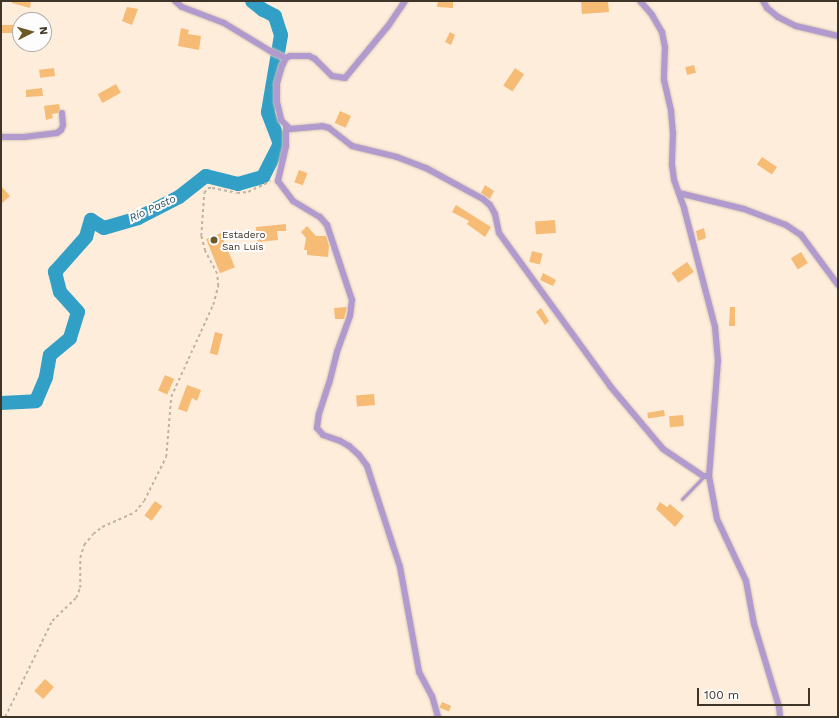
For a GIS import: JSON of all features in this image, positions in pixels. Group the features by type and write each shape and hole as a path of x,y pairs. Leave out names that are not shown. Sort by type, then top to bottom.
{"street":[{"path":"175,1 182,7 224,24 283,57 309,56 315,59 332,76 345,78 388,26 405,1"},
{"path":"640,1 652,15 662,32 665,47 664,80 671,111 673,133 672,165 674,180 679,193 715,326 718,360 706,476 717,519 746,581 761,651 779,706 780,717"},
{"path":"763,1 767,8 778,17 796,26 838,36"},
{"path":"283,57 277,84 277,102 281,120 286,127 286,146 278,176 281,187 293,201 320,217 327,225 350,289 352,300 350,316 337,352 319,413 317,428 323,436 349,446 360,455 367,466 400,567 419,672 432,696 438,717"},
{"path":"1,137 24,137 57,132 61,130 63,125 62,114"},
{"path":"286,127 290,129 322,126 329,128 352,146 397,157 426,168 483,199 490,205 495,214 499,233 610,386 663,449 706,476"},
{"path":"679,193 744,209 786,225 802,236 838,285"}],"lane":[{"path":"682,499 706,476"}],"path":[{"path":"5,717 52,621 76,598 80,588 80,558 84,545 93,534 102,527 135,512 144,501 166,457 171,397 194,351 213,305 218,286 217,274 205,251 201,236 204,193 208,188 237,193 248,192 257,189 278,176"}],"building":[{"path":"12,1 31,1 30,8 12,3"},
{"path":"438,1 453,1 453,8 437,7"},
{"path":"581,1 608,1 609,12 582,14"},
{"path":"127,7 138,9 132,25 122,21"},
{"path":"1,25 12,25 12,33 1,33"},
{"path":"181,28 189,30 188,34 201,36 199,50 178,46"},
{"path":"450,32 455,35 451,45 445,42"},
{"path":"694,65 696,73 687,75 685,67"},
{"path":"54,68 55,76 40,78 39,70"},
{"path":"515,68 524,74 512,92 503,85"},
{"path":"116,84 121,93 102,103 98,94"},
{"path":"42,88 43,96 26,97 26,90"},
{"path":"59,104 60,109 58,113 52,114 53,118 46,120 44,106"},
{"path":"340,111 351,116 346,128 335,123"},
{"path":"762,157 777,167 772,175 757,164"},
{"path":"299,170 307,173 303,185 294,182"},
{"path":"485,185 494,191 490,199 481,193"},
{"path":"1,186 10,196 1,204"},
{"path":"456,205 491,227 485,237 467,224 469,221 452,212"},
{"path":"555,220 556,233 536,234 535,221"},
{"path":"286,224 286,231 277,231 278,240 257,242 256,227"},
{"path":"307,226 316,236 326,236 329,246 328,257 307,255 307,250 304,250 306,238 301,232"},
{"path":"704,228 706,238 698,241 696,231"},
{"path":"221,233 235,267 220,273 206,239"},
{"path":"532,251 543,254 540,264 529,262"},
{"path":"801,252 808,263 798,269 791,258"},
{"path":"687,262 694,272 678,283 671,273"},
{"path":"543,273 556,280 553,286 540,280"},
{"path":"347,307 344,319 335,319 334,308"},
{"path":"730,307 735,307 735,326 729,326"},
{"path":"541,308 549,321 545,325 536,312"},
{"path":"215,332 223,334 217,355 210,353"},
{"path":"165,375 174,379 167,395 158,391"},
{"path":"187,385 201,390 197,401 192,398 187,412 178,409"},
{"path":"374,394 375,405 357,407 356,396"},
{"path":"664,410 665,416 648,419 647,413"},
{"path":"683,415 684,426 670,427 669,416"},
{"path":"155,501 162,506 152,521 144,516"},
{"path":"660,502 667,507 670,504 684,516 675,527 656,509"},
{"path":"45,679 54,687 43,699 34,691"},
{"path":"442,702 451,706 449,712 440,707"}],"waterway":[{"name":"Río Pasto","path":"1,403 36,401 46,377 50,355 70,338 78,312 60,292 55,272 86,237 91,220 104,228 138,218 179,197 206,176 238,184 263,177 280,144 268,112 281,35 275,16 263,10 252,1"}],"place":[{"name":"Estadero San Luis","path":"214,240"}]}
